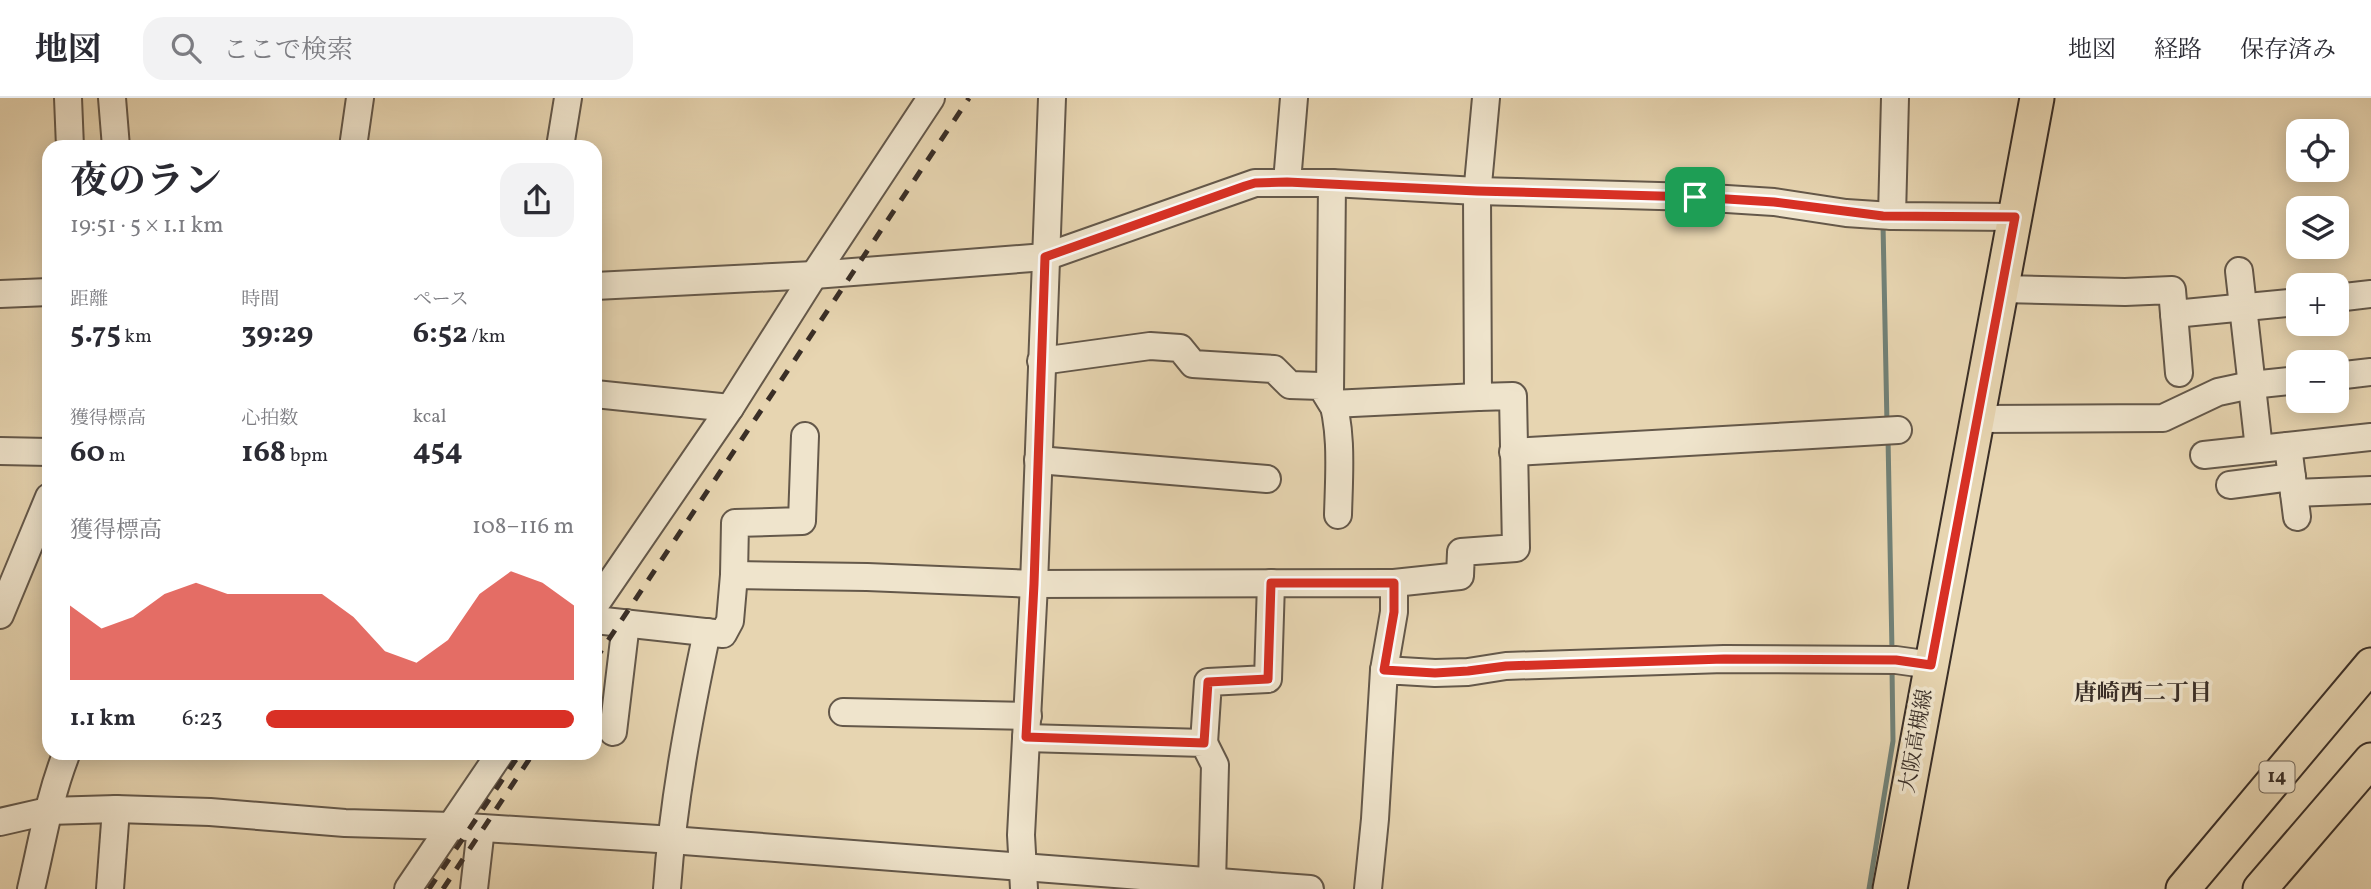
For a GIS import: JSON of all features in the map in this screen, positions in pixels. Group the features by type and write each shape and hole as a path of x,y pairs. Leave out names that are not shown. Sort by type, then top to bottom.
{"main road":[{"name":"大阪高槻線","path":"1890,889 2037,98"},
{"name":"14","path":"2183,889 2371,665"},
{"path":"2260,889 2371,760"}],"street":[{"path":"68,98 70,140"},
{"path":"112,98 115,140"},
{"path":"354,140 360,98"},
{"path":"561,140 568,98"},
{"path":"602,595 730,408 931,98"},
{"path":"1024,878 1021,835 1034,584 1052,98"},
{"path":"1287,182 1294,98"},
{"path":"1478,397 1477,191 1486,98"},
{"path":"1892,216 1895,98"},
{"path":"602,286 814,275 1045,257 1255,183 1332,183 1477,191 1695,197 1774,202 1846,213 1892,216 2015,217"},
{"path":"1332,183 1330,392 1334,404 1340,463 1338,514"},
{"path":"2239,271 2259,449"},
{"path":"2001,289 2125,292 2172,290 2179,373"},
{"path":"0,294 42,292"},
{"path":"2349,297 2371,294"},
{"path":"2174,314 2286,303"},
{"path":"1041,361 1150,346 1180,348 1193,364 1274,369 1290,385 1321,386 1334,404"},
{"path":"2349,375 2371,372"},
{"path":"1977,419 2163,418 2218,392 2286,381"},
{"path":"602,395 730,408"},
{"path":"734,575 1034,584 1394,583 1460,576 1461,552 1516,548 1513,396 1334,404"},
{"path":"1513,452 1898,430"},
{"path":"602,621 723,634 730,621 735,523 802,521 805,436"},
{"path":"2204,455 2371,437"},
{"path":"2288,446 2295,496"},
{"path":"0,451 42,452"},
{"path":"1038,460 1267,479"},
{"path":"2230,485 2295,496 2371,490"},
{"path":"0,615 42,514"},
{"path":"1200,884 1215,765 1204,743 1208,682 1268,679 1271,583"},
{"path":"1368,889 1384,670 1394,612 1394,583"},
{"path":"613,732 626,623"},
{"path":"667,889 670,840 690,712 707,632"},
{"path":"1384,670 1435,673 1519,665 1724,659 1896,660 1931,665"},
{"path":"843,712 1204,743"},
{"path":"31,889 56,779 64,760"},
{"path":"408,889 495,760"},
{"path":"0,822 48,811 116,809 209,812 345,823 452,826 670,840 1024,878 1310,889"},
{"path":"110,889 116,809"},
{"path":"474,889 481,828"}],"waterway":[{"path":"1883,224 1887,424"},
{"path":"1888,437 1892,651"},
{"path":"1869,889 1893,741 1892,668"}],"railway":[{"path":"602,649 969,98"},
{"path":"429,889 516,760"},
{"path":"443,889 529,760"}],"district":[{"name":"唐崎西二丁目","path":"2143,694"}],"route":[{"path":"1255,183 1332,183 1477,191 1695,197 1774,202 1883,216 2015,217 1931,665 1896,660 1724,659 1557,663 1435,673 1384,670 1394,612 1394,583 1271,583 1268,679 1208,682 1204,743 1026,737 1045,257 1255,183"}]}
